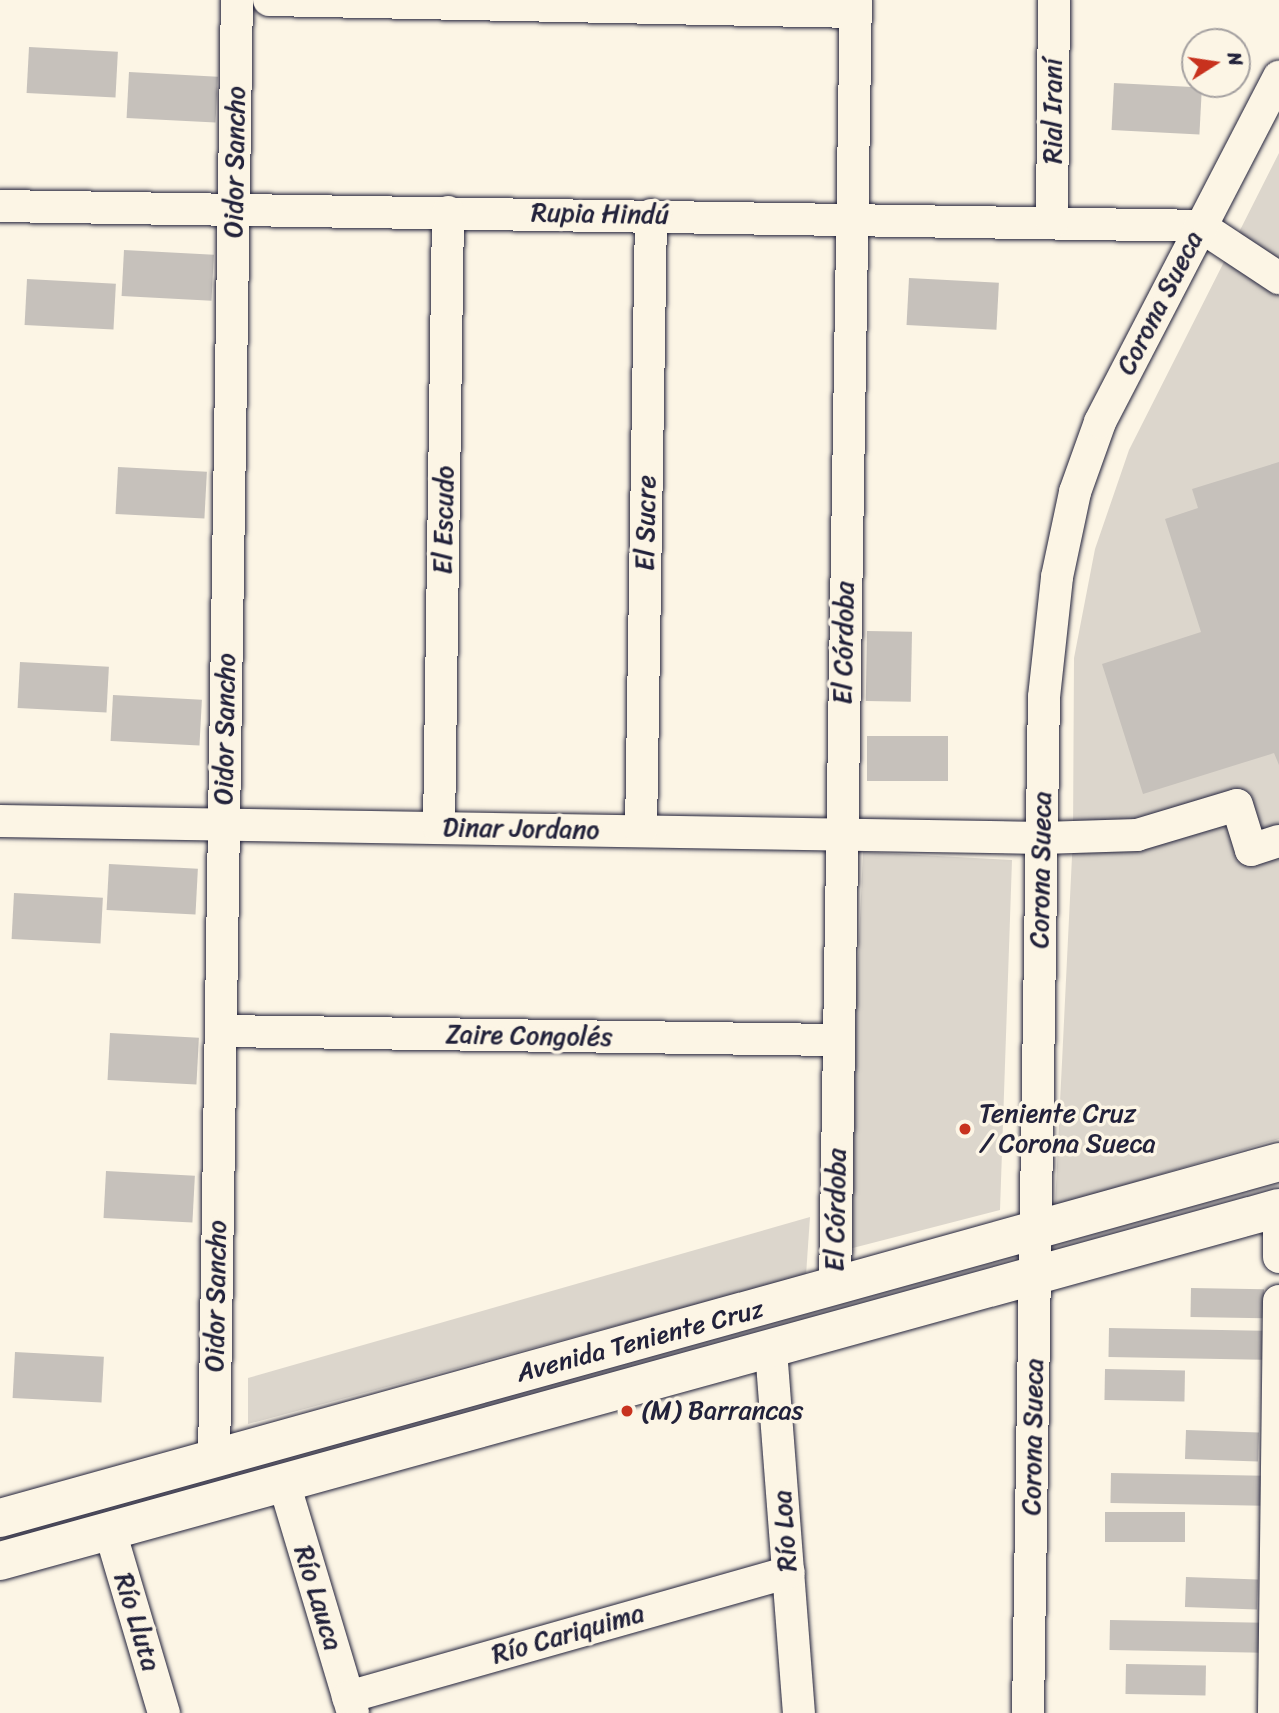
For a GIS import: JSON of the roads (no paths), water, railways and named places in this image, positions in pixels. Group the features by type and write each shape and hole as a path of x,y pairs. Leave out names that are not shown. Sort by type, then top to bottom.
{"main road":[{"name":"Avenida Teniente Cruz","path":"0,1518 1279,1162"},
{"name":"Avenida Teniente Cruz","path":"0,1561 1035,1278 1279,1208"}],"street":[{"name":"Oidor Sancho","path":"214,1459 237,0"},
{"path":"269,0 855,6"},
{"name":"Rial Iraní","path":"1052,223 1054,0"},
{"name":"El Córdoba","path":"835,1287 855,6"},
{"name":"Corona Sueca","path":"1028,1713 1044,696 1057,577 1076,492 1100,422 1279,77"},
{"name":"Rupia Hindú","path":"0,206 1200,226"},
{"name":"El Escudo","path":"439,828 448,212"},
{"name":"El Sucre","path":"641,831 651,215"},
{"path":"1200,226 1279,278"},
{"name":"Dinar Jordano","path":"0,821 1042,838 1137,835 1237,805 1251,850 1279,841"},
{"name":"Zaire Congolés","path":"220,1031 838,1040"},
{"path":"1279,1208 1279,1257"},
{"path":"1274,1713 1279,1301"},
{"name":"Río Loa","path":"771,1350 799,1713"},
{"name":"Río Lauca","path":"284,1483 350,1705"},
{"name":"Río Lluta","path":"110,1531 164,1713"},
{"name":"Río Cariquima","path":"350,1705 789,1572"}],"place":[{"name":"Teniente Cruz / Corona Sueca","path":"965,1129"},
{"name":"(M) Barrancas","path":"627,1411"}]}
